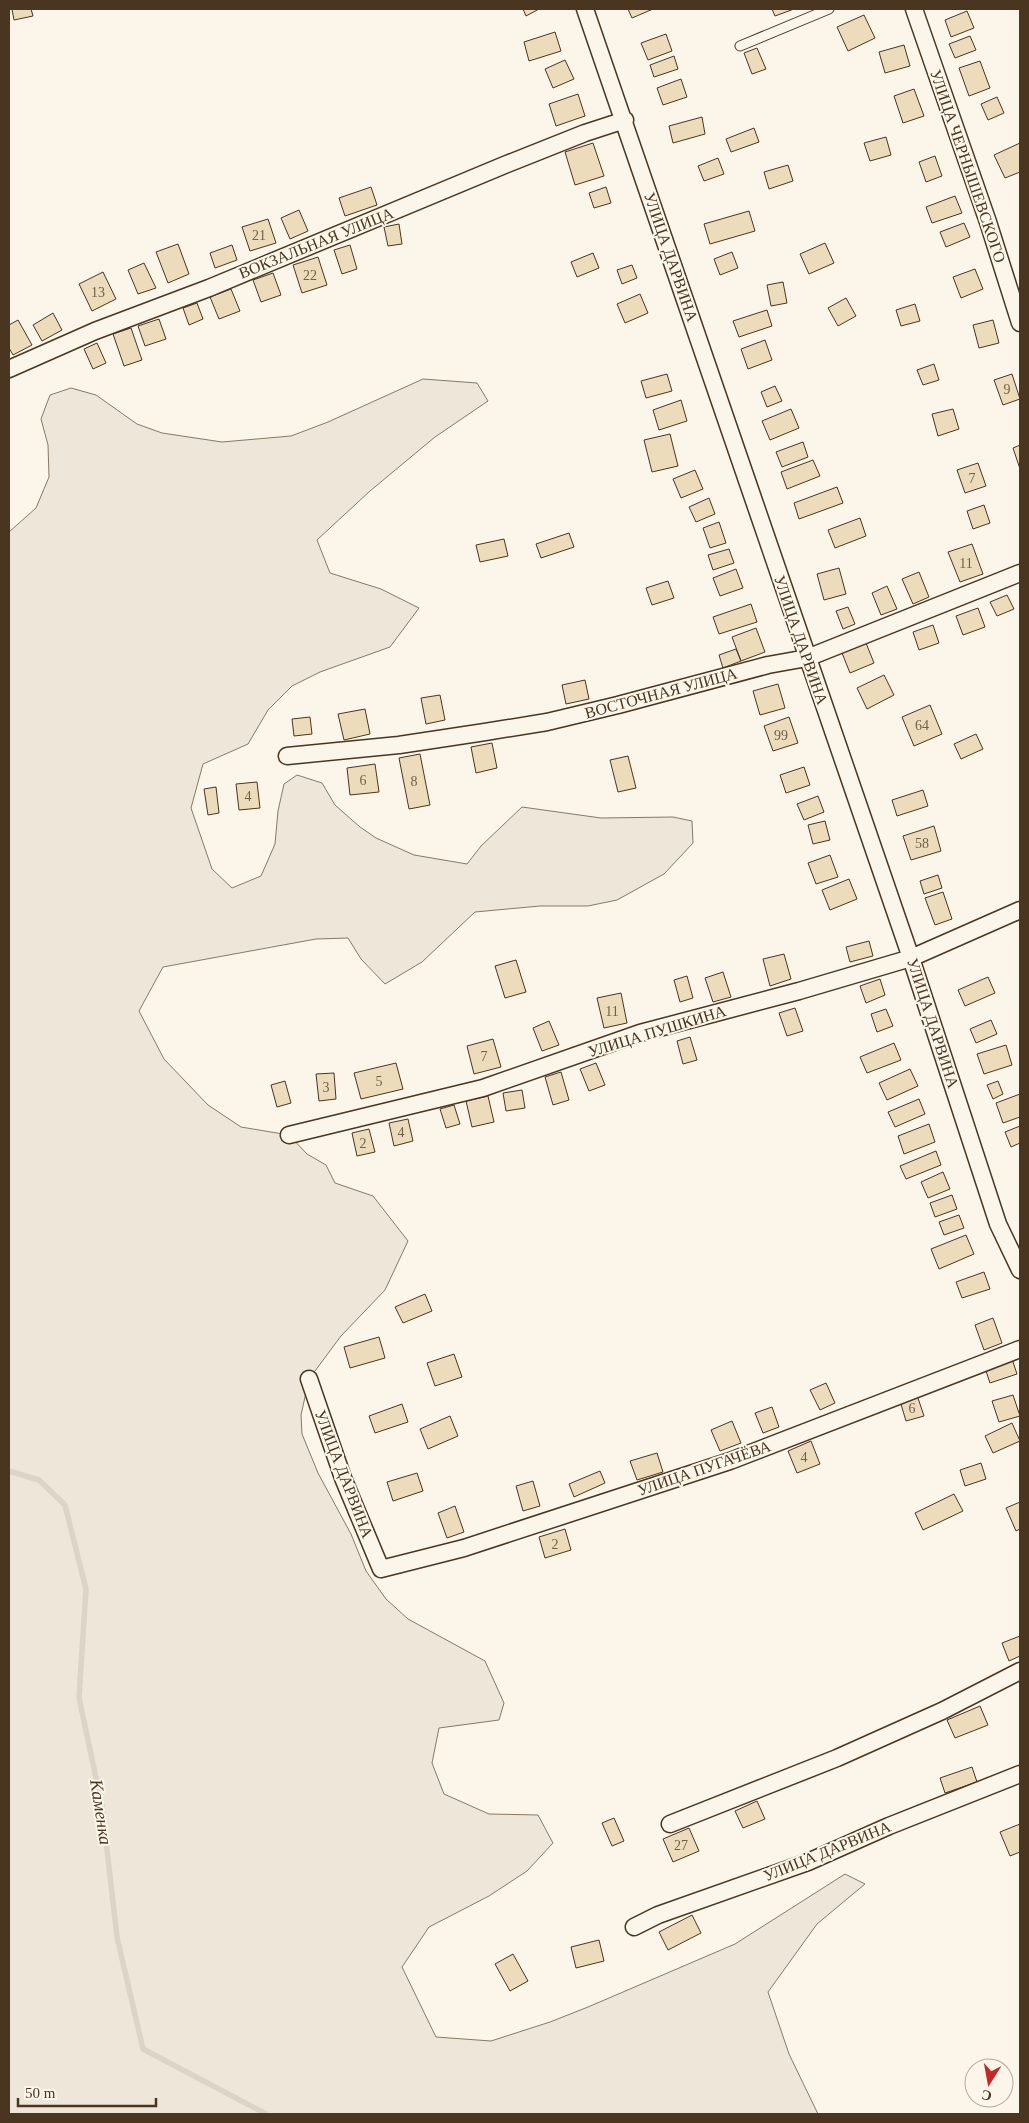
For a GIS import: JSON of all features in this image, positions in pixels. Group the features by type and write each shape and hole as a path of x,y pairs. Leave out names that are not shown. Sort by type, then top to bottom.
{"street":[{"name":"УЛИЦА ДАРВИНА","path":"585,9 625,120 807,658 911,958 998,1224 1020,1270"},
{"name":"УЛИЦА ЧЕРНЫШЕВСКОГО","path":"914,9 988,222 1020,323"},
{"name":"ВОКЗАЛЬНАЯ УЛИЦА","path":"9,369 95,331 209,288 585,133 625,120"},
{"name":"ВОСТОЧНАЯ УЛИЦА","path":"287,756 399,745 547,722 706,683 768,665 807,658 1020,573"},
{"name":"УЛИЦА ПУШКИНА","path":"289,1135 483,1088 640,1033 799,991 911,958 1020,910"},
{"name":"УЛИЦА ПУГАЧЁВА","path":"381,1569 464,1548 730,1460 1020,1349"},
{"name":"УЛИЦА ДАРВИНА","path":"309,1379 343,1478 381,1569"},
{"path":"670,1824 837,1758 942,1711 1020,1671"},
{"name":"УЛИЦА ДАРВИНА","path":"634,1927 658,1916 808,1862 889,1826 1020,1774"}],"lane":[{"path":"740,46 829,9"}],"shaded area":[{"path":"423,379 477,383 488,401 435,437 370,491 317,540 330,573 381,589 419,608 390,647 320,672 292,686 268,710 248,744 203,764 191,808 212,869 232,888 261,876 275,844 278,811 284,784 297,775 322,783 335,805 360,827 376,838 414,855 467,864 481,846 522,807 601,818 673,817 692,821 693,843 664,874 617,900 588,906 540,906 475,912 422,962 385,984 361,959 348,938 316,939 163,967 139,1011 164,1059 208,1105 241,1127 289,1135 307,1154 326,1165 335,1183 373,1196 408,1241 385,1290 341,1336 309,1379 301,1415 302,1434 318,1473 351,1534 366,1571 386,1599 408,1619 485,1661 504,1703 499,1720 439,1728 432,1763 444,1794 489,1814 538,1815 553,1843 527,1871 489,1896 429,1927 402,1967 436,2037 491,2041 550,2022 588,2007 735,1944 845,1874 865,1884 817,1924 768,1992 789,2054 818,2114 9,2114 9,532 36,508 49,477 48,445 41,419 50,395 71,388 96,395 137,424 162,433 222,442 291,436 328,422"}],"building":[{"path":"12,9 31,9 33,16 14,20"},
{"path":"523,9 539,9 526,16"},
{"path":"628,9 653,9 632,18"},
{"path":"772,9 794,9 775,16"},
{"path":"967,11 974,28 951,37 945,20"},
{"path":"864,15 875,38 848,51 837,27"},
{"path":"555,32 561,51 529,61 524,42"},
{"path":"666,34 672,51 648,60 641,43"},
{"path":"970,36 976,50 955,58 949,44"},
{"path":"904,45 910,66 885,73 879,52"},
{"path":"757,48 766,69 752,74 744,53"},
{"path":"674,56 678,69 654,77 650,65"},
{"path":"565,60 574,79 553,88 545,69"},
{"path":"980,61 990,88 969,96 959,68"},
{"path":"681,79 687,97 663,105 657,88"},
{"path":"914,89 924,116 903,123 894,96"},
{"path":"578,94 585,116 556,126 549,104"},
{"path":"997,97 1004,113 988,120 981,104"},
{"path":"702,117 705,134 673,143 669,126"},
{"path":"754,128 759,142 731,152 726,139"},
{"path":"886,137 891,155 870,161 864,143"},
{"path":"593,143 604,176 575,185 565,152"},
{"path":"1020,143 1020,172 1005,178 994,155"},
{"path":"935,156 942,176 926,182 919,162"},
{"path":"718,158 724,174 704,181 698,166"},
{"path":"788,165 793,181 769,189 764,172"},
{"path":"371,187 377,205 345,216 339,198"},
{"path":"606,187 611,203 594,208 589,193"},
{"path":"955,196 962,213 932,223 926,207"},
{"path":"299,210 308,231 290,239 281,218"},
{"path":"749,211 755,231 710,244 704,224"},
{"path":"268,219 276,243 250,251 242,227"},
{"path":"964,223 970,237 946,247 940,232"},
{"path":"399,224 402,244 388,246 384,227"},
{"path":"825,243 834,263 809,274 800,254"},
{"path":"178,244 189,274 168,283 156,252"},
{"path":"232,245 237,260 215,268 210,253"},
{"path":"350,245 357,269 342,274 334,250"},
{"path":"732,252 738,268 720,275 714,259"},
{"path":"593,253 599,268 577,277 571,262"},
{"path":"318,257 327,285 302,293 293,265"},
{"path":"144,263 156,288 138,294 128,270"},
{"path":"632,265 637,278 622,284 617,270"},
{"path":"975,269 983,289 961,298 953,277"},
{"path":"103,272 116,299 92,311 79,284"},
{"path":"273,273 281,295 261,302 253,280"},
{"path":"783,282 787,303 771,306 767,285"},
{"path":"231,289 240,311 219,319 210,297"},
{"path":"640,294 648,313 625,323 617,304"},
{"path":"846,298 856,316 838,326 828,308"},
{"path":"197,303 203,319 189,325 183,308"},
{"path":"915,304 920,321 901,326 896,310"},
{"path":"767,310 772,326 739,337 733,321"},
{"path":"53,313 62,330 42,341 33,325"},
{"path":"159,319 166,339 145,346 138,326"},
{"path":"18,320 32,345 13,355 9,348 9,325"},
{"path":"993,320 999,343 979,348 973,325"},
{"path":"131,328 142,360 124,366 113,334"},
{"path":"765,340 772,360 748,369 741,349"},
{"path":"97,343 106,363 93,369 84,349"},
{"path":"934,364 939,380 923,385 917,370"},
{"path":"667,374 672,391 646,398 641,381"},
{"path":"1012,374 1020,399 1003,405 994,380"},
{"path":"775,386 782,401 767,407 761,392"},
{"path":"681,400 687,421 659,430 653,410"},
{"path":"791,409 799,428 770,440 762,421"},
{"path":"953,409 959,429 938,436 932,414"},
{"path":"670,434 678,466 652,472 644,440"},
{"path":"803,442 808,457 782,467 776,452"},
{"path":"1020,445 1020,469 1013,448"},
{"path":"813,460 820,476 787,489 781,472"},
{"path":"978,463 986,486 965,493 957,470"},
{"path":"695,470 703,489 681,498 673,479"},
{"path":"837,487 843,503 799,519 794,503"},
{"path":"709,498 715,514 696,522 689,507"},
{"path":"984,505 990,523 973,529 967,511"},
{"path":"860,518 866,536 835,548 828,530"},
{"path":"719,522 726,543 710,548 703,528"},
{"path":"569,533 574,547 541,558 536,544"},
{"path":"504,539 508,556 480,562 476,545"},
{"path":"972,544 983,574 960,582 948,552"},
{"path":"729,549 734,563 713,570 708,555"},
{"path":"839,568 846,594 824,600 817,574"},
{"path":"736,569 743,588 720,596 713,578"},
{"path":"919,572 929,597 913,604 902,579"},
{"path":"668,581 674,598 652,605 646,588"},
{"path":"887,586 897,609 881,615 872,593"},
{"path":"1007,595 1014,609 997,616 990,602"},
{"path":"751,604 757,622 719,634 713,617"},
{"path":"848,607 855,624 843,629 836,611"},
{"path":"978,608 985,627 963,635 956,616"},
{"path":"933,625 939,643 919,650 913,632"},
{"path":"756,628 765,652 741,661 732,637"},
{"path":"866,643 874,663 850,673 842,653"},
{"path":"736,649 741,661 723,668 719,655"},
{"path":"884,675 894,695 867,709 857,688"},
{"path":"585,680 589,699 566,704 562,685"},
{"path":"778,684 785,708 760,715 753,691"},
{"path":"440,695 445,720 426,724 421,698"},
{"path":"930,705 942,734 914,746 902,717"},
{"path":"365,709 370,734 344,740 338,714"},
{"path":"310,717 312,734 294,736 292,719"},
{"path":"789,717 798,743 773,751 764,726"},
{"path":"976,734 983,749 961,759 954,744"},
{"path":"492,743 497,768 476,773 471,747"},
{"path":"420,754 430,805 409,809 399,758"},
{"path":"628,756 636,788 618,792 610,760"},
{"path":"375,764 379,792 350,795 347,768"},
{"path":"804,767 810,785 786,793 780,775"},
{"path":"257,782 260,808 239,810 236,784"},
{"path":"216,787 219,813 208,815 204,789"},
{"path":"923,790 928,806 897,816 892,800"},
{"path":"818,796 824,812 804,820 797,804"},
{"path":"825,821 830,840 813,844 808,825"},
{"path":"934,826 941,851 911,860 903,836"},
{"path":"830,855 838,877 816,884 808,863"},
{"path":"938,875 942,888 924,894 920,881"},
{"path":"849,879 857,899 830,910 822,890"},
{"path":"943,892 952,919 935,925 925,898"},
{"path":"869,941 873,956 850,962 846,947"},
{"path":"784,954 791,979 770,986 763,959"},
{"path":"516,960 526,992 505,998 495,966"},
{"path":"723,972 731,997 713,1002 705,978"},
{"path":"687,976 693,998 680,1002 674,980"},
{"path":"988,977 995,993 965,1006 958,990"},
{"path":"880,979 885,995 866,1003 860,986"},
{"path":"621,993 627,1023 604,1028 597,998"},
{"path":"795,1008 803,1031 787,1036 779,1013"},
{"path":"886,1009 893,1026 877,1032 871,1014"},
{"path":"991,1020 997,1034 976,1043 970,1029"},
{"path":"549,1021 559,1045 542,1051 533,1028"},
{"path":"690,1037 697,1060 683,1064 677,1041"},
{"path":"493,1039 501,1067 474,1074 467,1046"},
{"path":"894,1043 901,1060 867,1073 860,1057"},
{"path":"1006,1045 1012,1065 984,1074 977,1054"},
{"path":"396,1063 403,1089 361,1099 354,1073"},
{"path":"596,1063 605,1085 589,1091 580,1069"},
{"path":"910,1069 918,1086 887,1100 879,1083"},
{"path":"561,1072 569,1100 553,1105 545,1077"},
{"path":"334,1073 336,1099 319,1101 316,1074"},
{"path":"285,1081 291,1103 277,1107 271,1085"},
{"path":"998,1081 1003,1094 993,1099 987,1085"},
{"path":"522,1090 525,1108 506,1111 503,1093"},
{"path":"1020,1094 1020,1117 1003,1123 996,1103"},
{"path":"488,1096 494,1122 472,1127 466,1101"},
{"path":"919,1099 925,1114 895,1127 888,1112"},
{"path":"454,1105 460,1124 446,1128 440,1109"},
{"path":"408,1119 413,1141 394,1146 389,1123"},
{"path":"929,1124 935,1142 904,1154 898,1136"},
{"path":"1020,1126 1020,1143 1011,1147 1005,1132"},
{"path":"369,1129 375,1152 357,1156 352,1133"},
{"path":"936,1151 941,1165 906,1179 900,1166"},
{"path":"943,1172 950,1189 928,1198 921,1182"},
{"path":"952,1195 957,1209 935,1217 930,1203"},
{"path":"959,1215 964,1228 944,1235 939,1222"},
{"path":"966,1235 974,1254 939,1269 931,1249"},
{"path":"984,1272 990,1289 962,1298 956,1282"},
{"path":"425,1294 432,1311 403,1323 395,1307"},
{"path":"993,1318 1002,1343 984,1350 975,1325"},
{"path":"379,1337 385,1358 350,1368 344,1347"},
{"path":"454,1354 462,1377 435,1386 427,1363"},
{"path":"1012,1359 1017,1374 990,1383 985,1368"},
{"path":"826,1383 835,1403 820,1410 810,1390"},
{"path":"917,1395 924,1416 906,1421 900,1401"},
{"path":"1013,1395 1020,1416 999,1422 992,1401"},
{"path":"402,1404 408,1422 375,1433 369,1416"},
{"path":"772,1407 779,1427 763,1433 755,1413"},
{"path":"450,1416 458,1436 428,1449 420,1429"},
{"path":"732,1421 741,1443 720,1451 711,1430"},
{"path":"1012,1423 1020,1441 993,1453 985,1436"},
{"path":"811,1441 820,1464 797,1473 788,1451"},
{"path":"657,1453 663,1472 637,1480 630,1461"},
{"path":"981,1463 986,1479 965,1486 960,1470"},
{"path":"600,1471 605,1483 574,1497 569,1484"},
{"path":"417,1473 423,1491 393,1501 387,1482"},
{"path":"533,1481 540,1506 523,1511 516,1486"},
{"path":"954,1494 963,1511 923,1530 915,1513"},
{"path":"1020,1502 1020,1529 1016,1531 1006,1508"},
{"path":"455,1506 464,1532 447,1538 438,1513"},
{"path":"565,1529 571,1550 545,1558 539,1537"},
{"path":"1020,1636 1020,1656 1009,1661 1002,1643"},
{"path":"980,1706 988,1725 955,1738 947,1720"},
{"path":"972,1767 977,1782 945,1793 940,1778"},
{"path":"757,1801 765,1819 743,1828 735,1811"},
{"path":"614,1818 624,1841 612,1846 602,1823"},
{"path":"1020,1824 1020,1852 1010,1856 1000,1832"},
{"path":"689,1828 699,1851 673,1862 663,1839"},
{"path":"692,1915 701,1933 668,1950 659,1932"},
{"path":"599,1940 604,1961 576,1968 571,1947"},
{"path":"513,1954 528,1981 510,1991 495,1964"}],"waterway":[{"name":"Каменка","path":"9,1471 39,1480 65,1505 86,1589 79,1698 102,1806 117,1937 143,2049 266,2114"}]}
